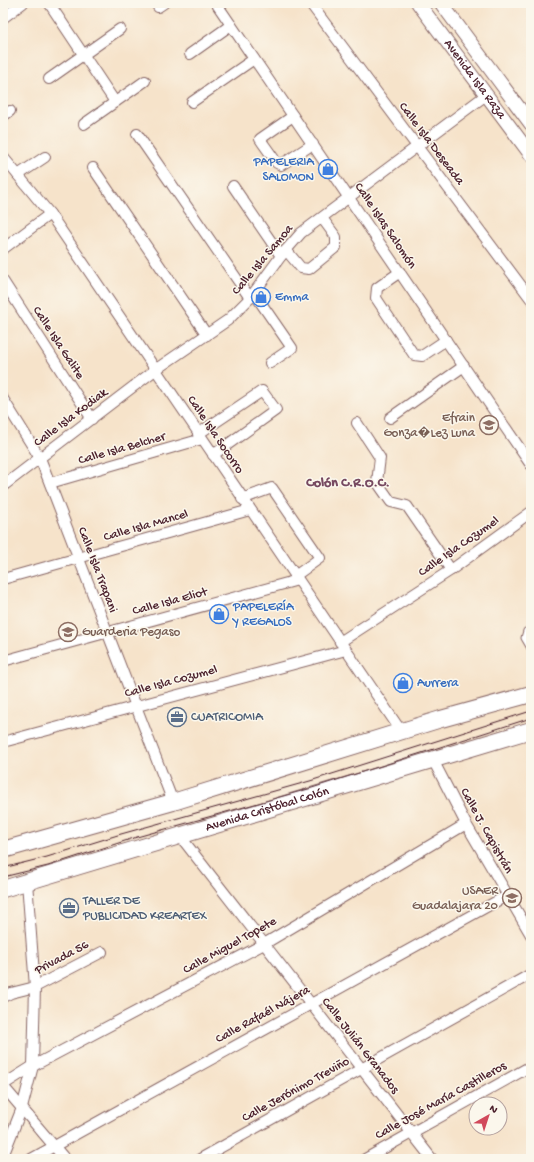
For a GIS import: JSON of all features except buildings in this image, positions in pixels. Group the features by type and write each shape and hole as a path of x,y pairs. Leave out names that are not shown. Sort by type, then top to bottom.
{"main road":[{"path":"3,850 173,802 402,731 531,694"},
{"name":"Avenida Cristóbal Colón","path":"3,889 531,730"}],"street":[{"path":"3,18 23,3"},
{"path":"49,3 116,102"},
{"name":"Calle Islas Salomón","path":"216,3 531,465"},
{"name":"Calle Isla Deseada","path":"310,3 531,299"},
{"name":"Avenida Isla Raza","path":"418,3 531,155"},
{"name":"Avenida Isla Raza","path":"440,3 531,124"},
{"path":"190,54 231,25"},
{"path":"49,79 120,29"},
{"path":"192,102 254,59"},
{"path":"84,124 145,81"},
{"name":"Calle Isla Samoa","path":"155,370 228,320 252,295 283,253 301,233 350,198 486,95"},
{"path":"293,116 260,139 262,142 277,163 281,165 313,144"},
{"path":"138,134 252,295 292,348 270,363"},
{"name":"Calle Isla Socorro","path":"3,157 50,214 242,499 402,731"},
{"path":"18,175 45,157"},
{"path":"93,168 207,335"},
{"path":"233,186 283,253 301,268 309,270 336,247 336,236 322,218"},
{"path":"3,249 50,214"},
{"path":"400,272 377,288 376,298 414,355 422,356 446,340"},
{"name":"Calle Isla Galite","path":"3,281 92,419"},
{"path":"390,418 464,366"},
{"name":"Calle Isla Kodiak","path":"3,486 155,370"},
{"name":"Calle Isla Belcher","path":"50,483 200,437 262,391 276,410 213,455"},
{"name":"Calle Isla Trapani","path":"3,399 40,458 173,802"},
{"path":"357,423 380,458 377,482 391,502 407,506 451,570"},
{"path":"242,499 272,488 320,558 296,578"},
{"name":"Calle Isla Mancel","path":"3,579 250,510"},
{"name":"Calle Isla Cozumel","path":"3,742 343,646 531,512"},
{"name":"Calle Isla Eliot","path":"3,661 296,578"},
{"name":"Calle J. Capistrán","path":"433,760 466,824 531,934"},
{"name":"Calle Miguel Topete","path":"3,1085 33,1066 264,944 466,824"},
{"name":"Calle Julián Granados","path":"180,836 432,1159"},
{"path":"3,1156 22,1108 33,1066 34,988 28,882"},
{"name":"Calle Rafaél Nájera","path":"31,1159 508,895"},
{"name":"Privada 56","path":"3,997 11,993 34,988 102,952"},
{"name":"Calle Jerónimo Treviño","path":"200,1159 531,974"},
{"name":"Calle José María Castilleros","path":"365,1159 531,1066"},
{"path":"3,1085 64,1159"}],"lane":[{"path":"531,628 526,631 524,638 531,650"}],"tram line":[{"path":"3,868 47,857 121,834 310,781 531,711"},
{"path":"3,877 48,866 137,837 312,788 531,718"}],"place":[{"name":"PAPELERIA SALOMON","path":"328,169"},
{"name":"Emma","path":"261,297"},
{"name":"Efrain Gonza�Lez Luna","path":"489,425"},
{"name":"PAPELERÍA Y REGALOS","path":"219,614"},
{"name":"Guarderia Pegaso","path":"68,632"},
{"name":"Aurrera","path":"403,683"},
{"name":"CUATRICOMIA","path":"177,717"},
{"name":"USAER Guadalajara 20","path":"512,898"},
{"name":"TALLER DE PUBLICIDAD KREARTEX","path":"69,908"}],"district":[{"name":"Colón C.R.O.C.","path":"348,483"}]}
